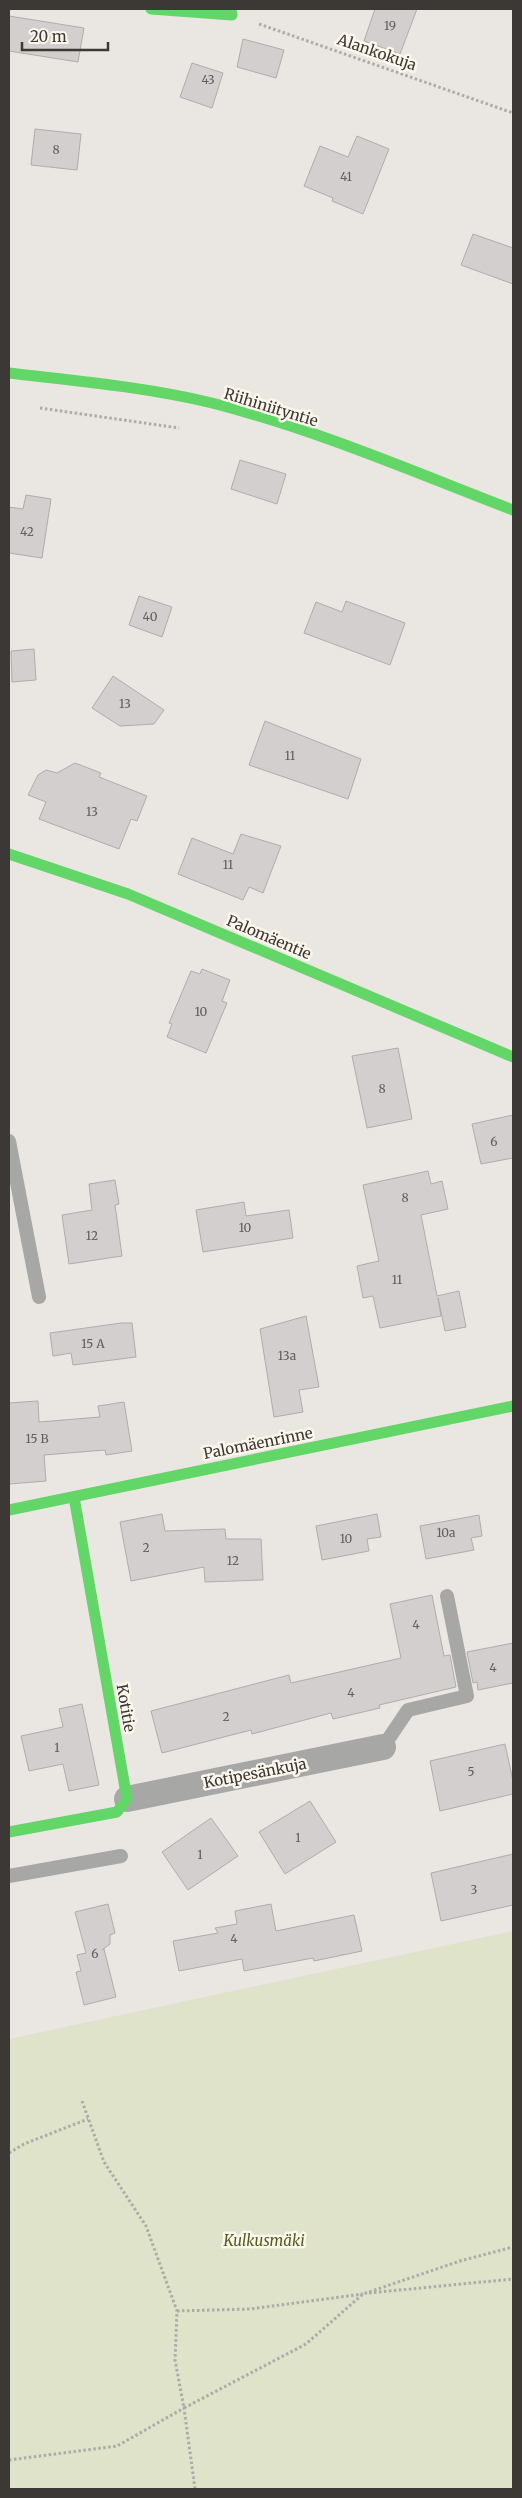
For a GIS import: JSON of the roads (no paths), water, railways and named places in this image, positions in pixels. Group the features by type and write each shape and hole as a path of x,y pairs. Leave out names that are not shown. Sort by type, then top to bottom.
{"street":[{"path":"151,9 231,12"},
{"name":"Riihiniityntie","path":"9,373 151,392 239,410 343,446 513,510"},
{"name":"Palomäentie","path":"9,854 128,894 513,1057"},
{"name":"Palomäenrinne","path":"9,1510 513,1406"},
{"name":"Kotitie","path":"74,1497 127,1799"},
{"name":"Kotipesänkuja","path":"127,1799 383,1747"},
{"path":"9,1832 117,1812 127,1799"}],"lane":[{"path":"9,1141 39,1297"},
{"path":"383,1747 408,1710 467,1696 447,1596"},
{"path":"9,1876 122,1856"}],"park label":[{"name":"Kulkusmäki","path":"264,2240"}]}
